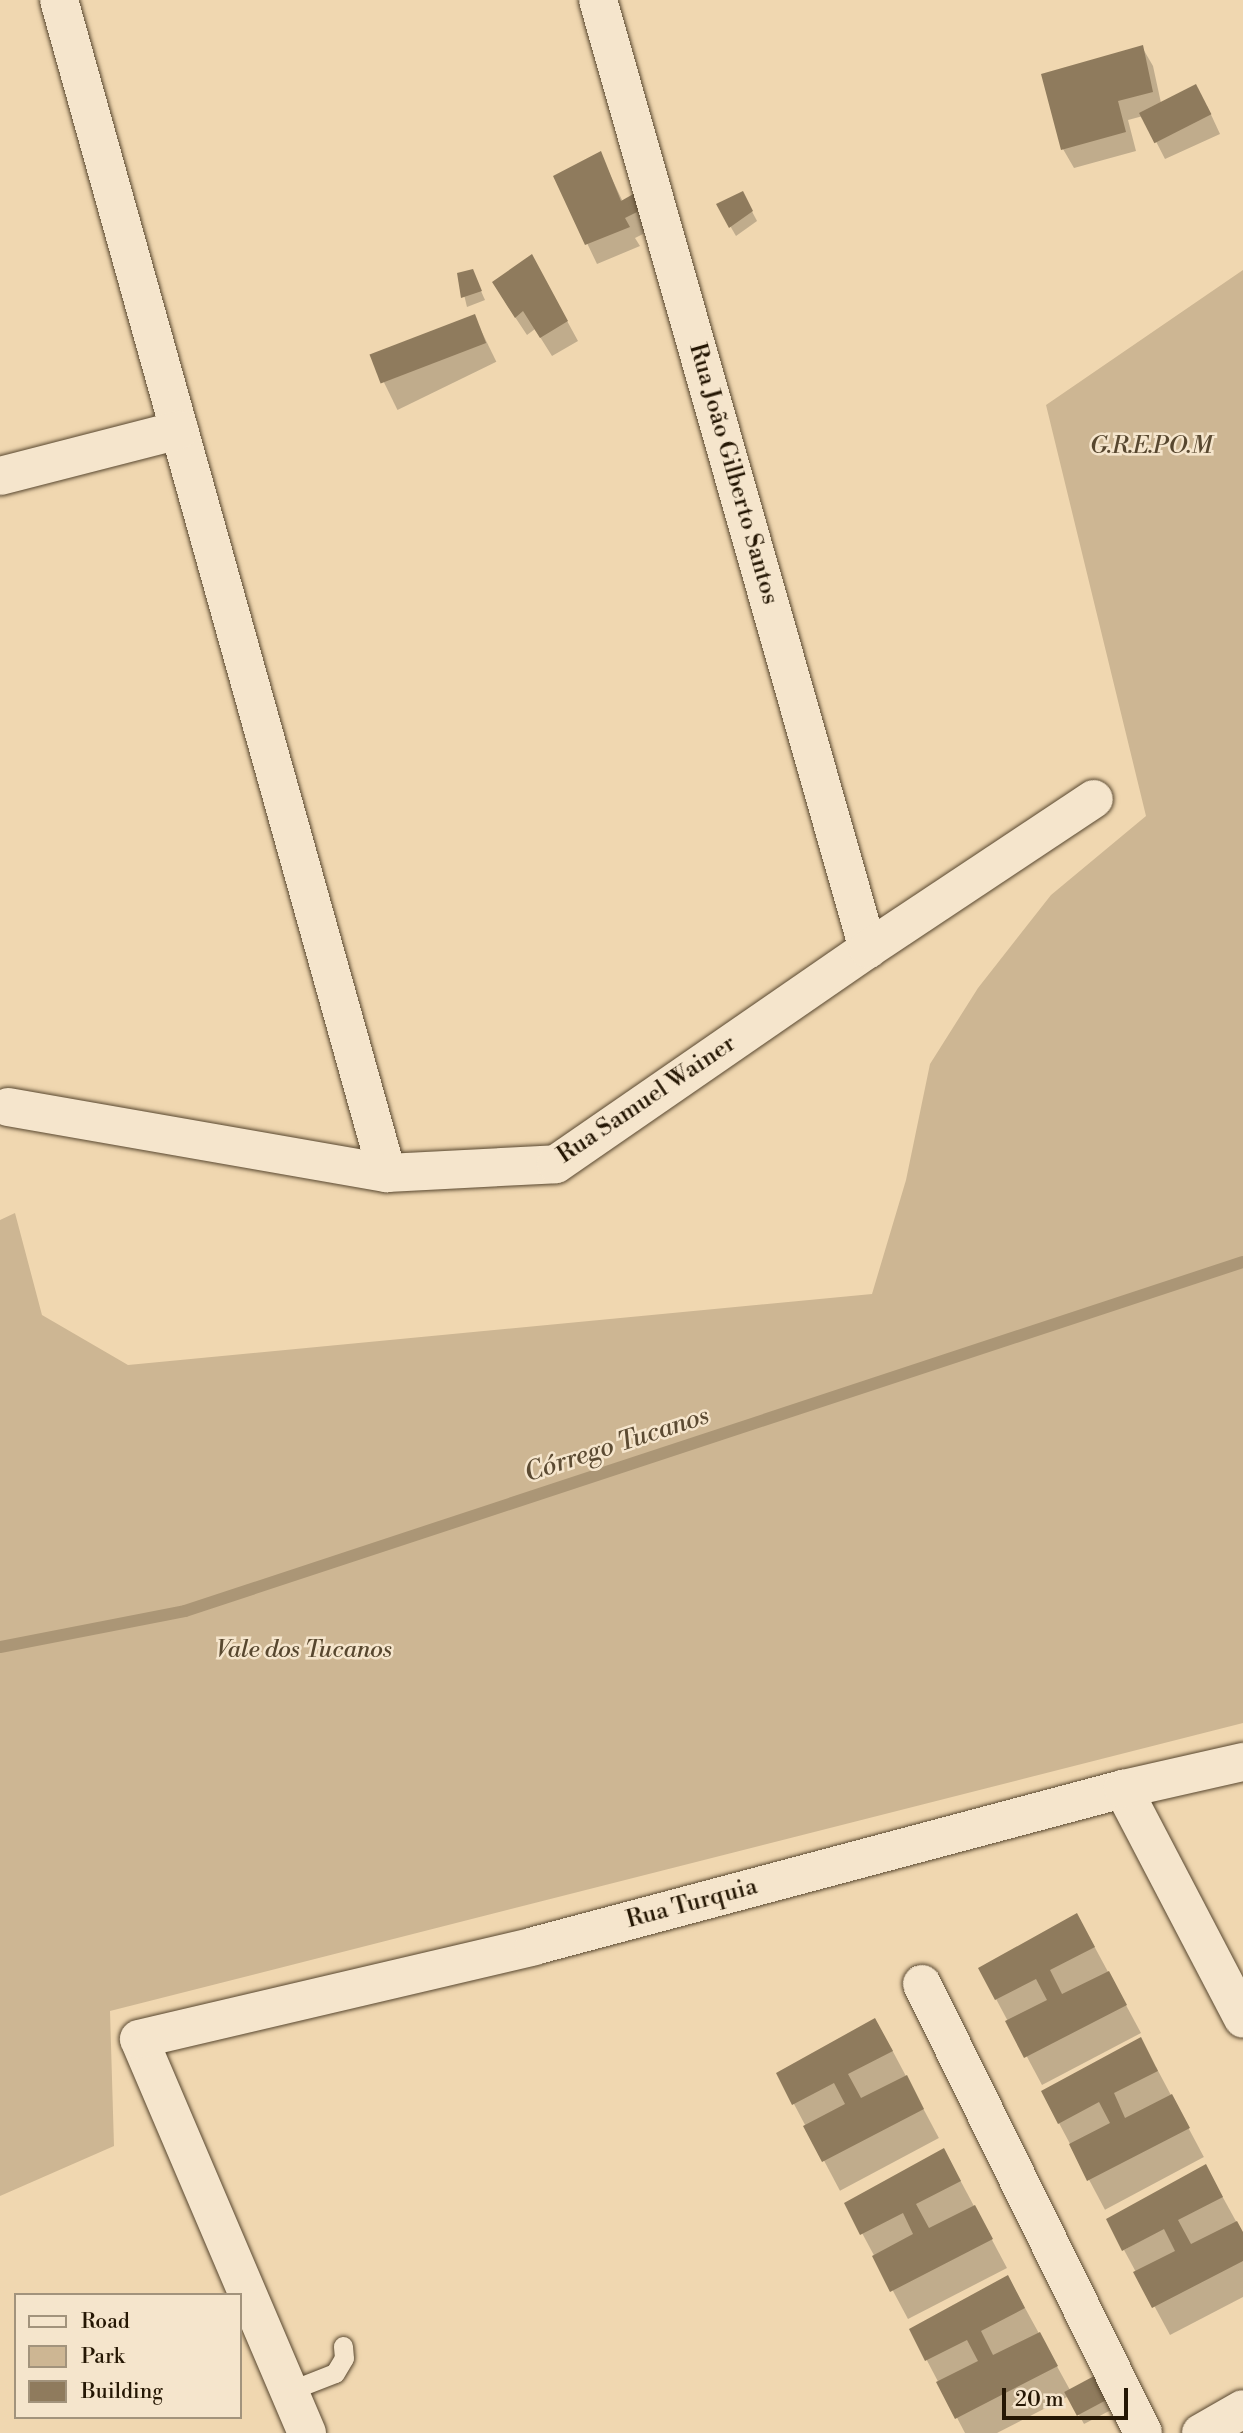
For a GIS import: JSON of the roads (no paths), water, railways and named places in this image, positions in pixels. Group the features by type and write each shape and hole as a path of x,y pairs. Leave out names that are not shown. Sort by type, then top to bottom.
{"street":[{"path":"59,0 387,1173"},
{"name":"Rua João Gilberto Santos","path":"598,0 868,949"},
{"path":"0,476 179,430"},
{"name":"Rua Samuel Wainer","path":"8,1107 387,1173 556,1164 868,949 1094,799"},
{"name":"Rua Turquia","path":"289,2391 139,2039 534,1946 1123,1789 1243,1762"},
{"path":"1123,1789 1243,2018"},
{"path":"922,1984 1143,2433"},
{"path":"289,2391 307,2433"},
{"path":"1201,2433 1243,2409"}],"lane":[{"path":"289,2391 335,2373 344,2358 343,2346"}],"waterway":[{"name":"Córrego Tucanos","path":"0,1647 185,1611 1243,1262"}],"park label":[{"name":"G.R.E.PO.M","path":"1151,447"},
{"name":"Vale dos Tucanos","path":"304,1651"}]}
